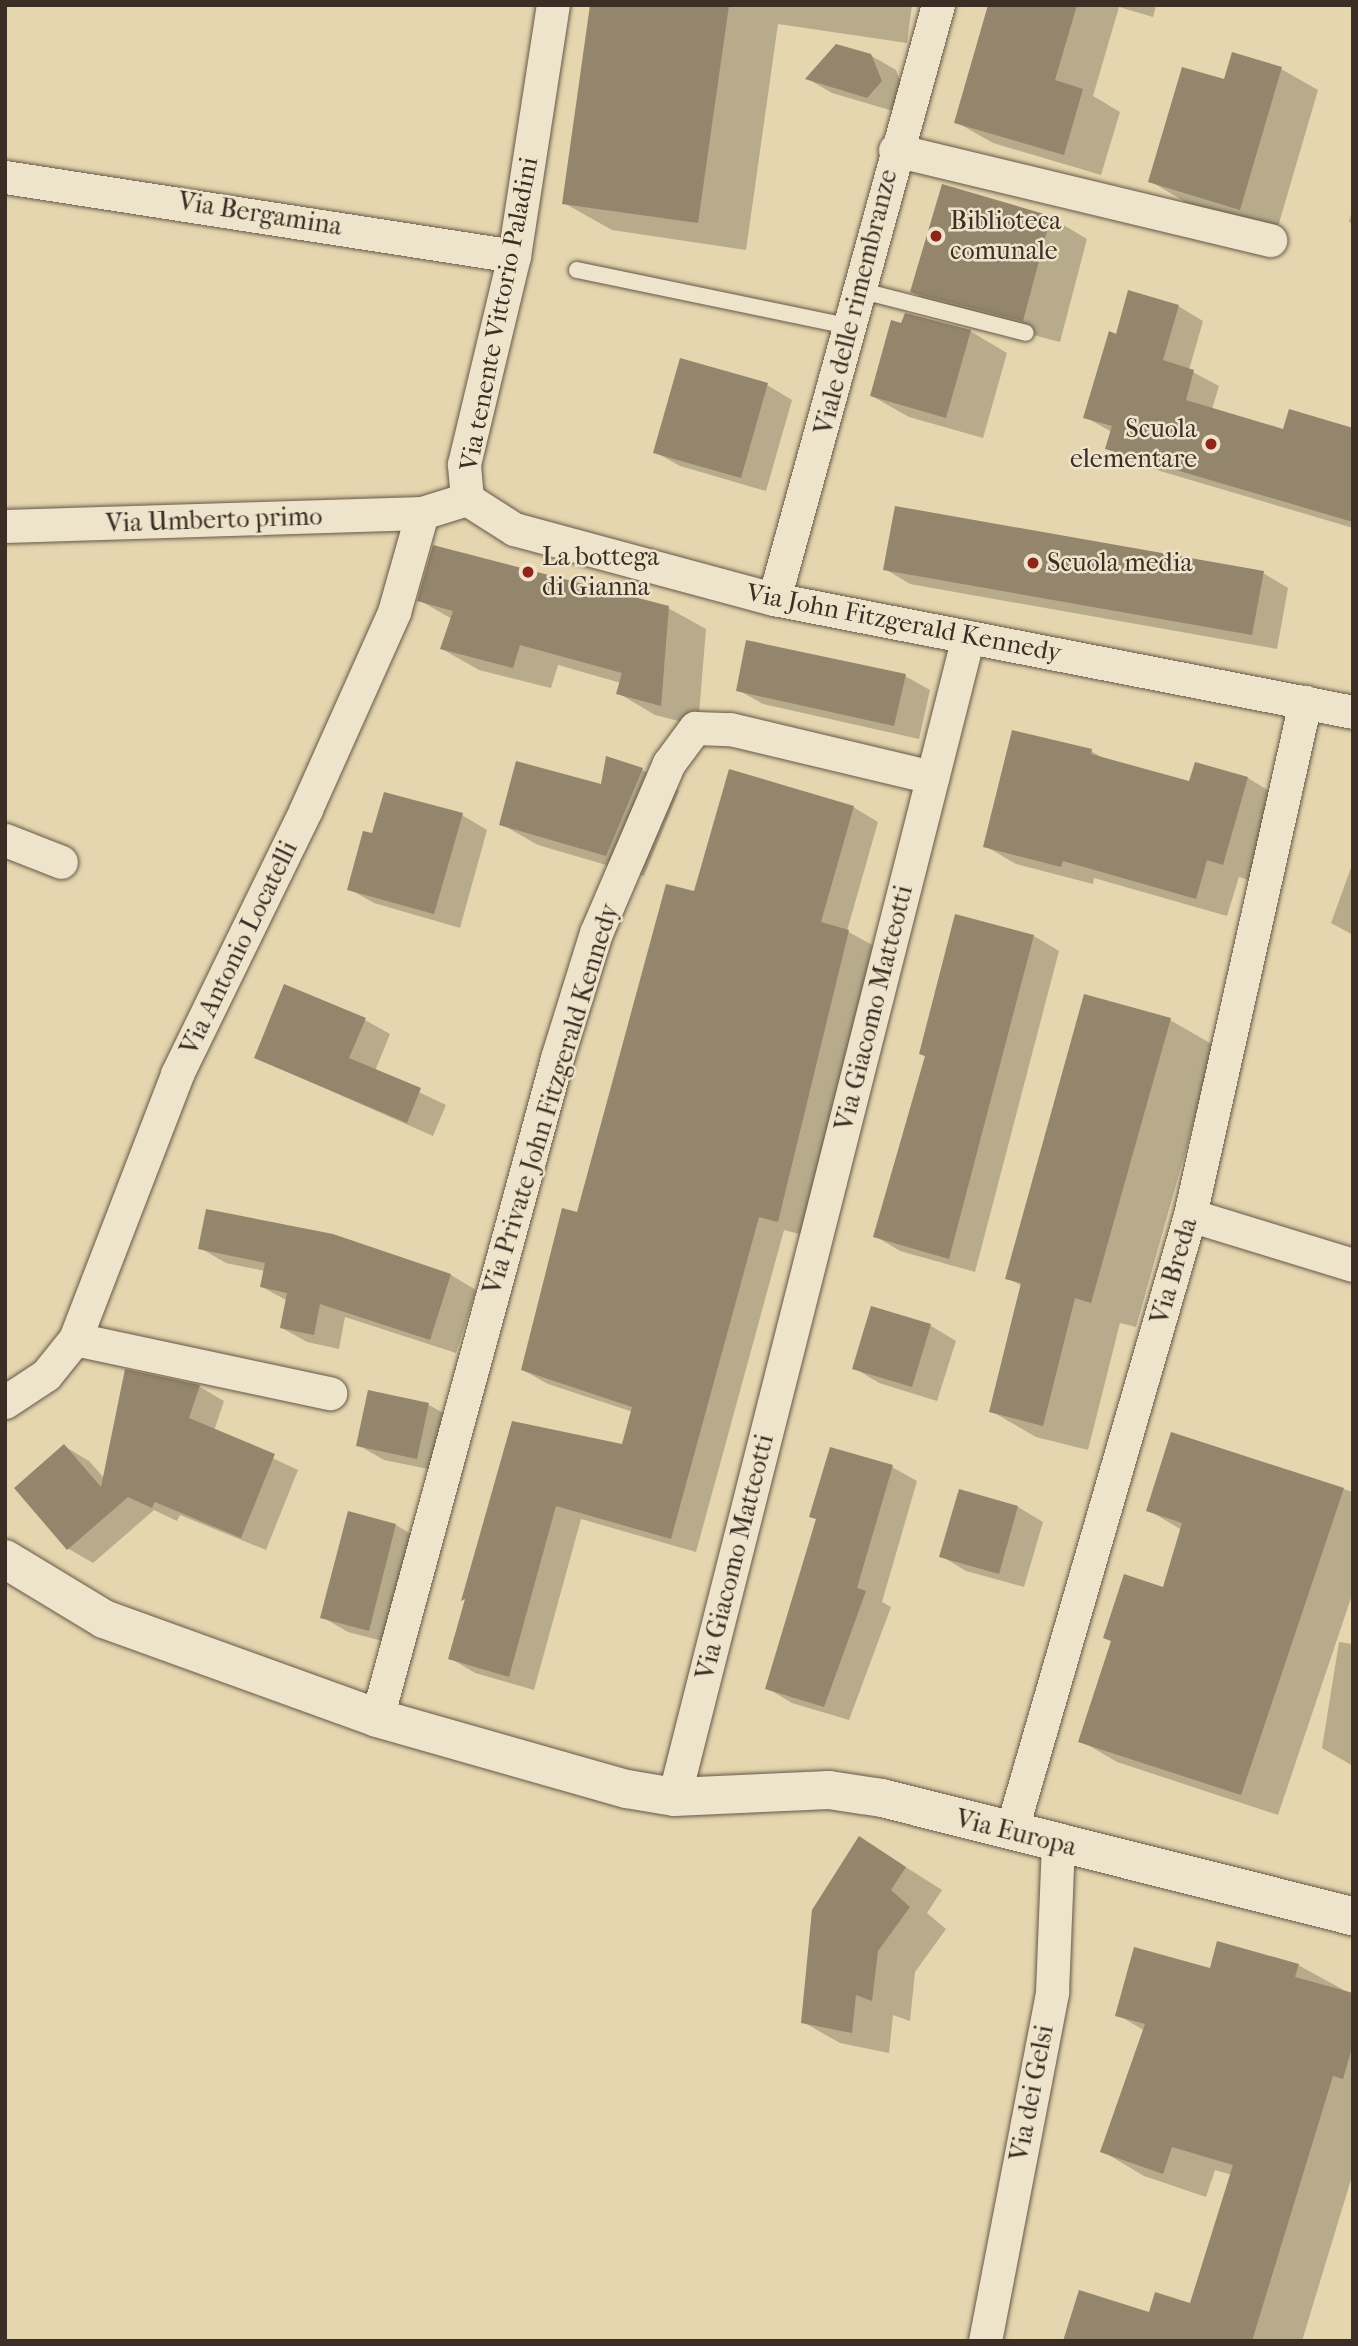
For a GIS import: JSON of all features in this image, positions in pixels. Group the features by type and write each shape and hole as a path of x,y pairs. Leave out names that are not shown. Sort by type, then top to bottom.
{"street":[{"name":"Via tenente Vittorio Paladini","path":"467,499 464,464 514,256 553,5"},
{"name":"Viale delle rimembranze","path":"774,599 852,327 895,150 939,5"},
{"path":"895,150 1270,240"},
{"name":"Via Bergamina","path":"5,177 514,256"},
{"path":"422,513 467,499"},
{"name":"Via John Fitzgerald Kennedy","path":"467,499 514,529 774,599 1353,712"},
{"name":"Via Umberto primo","path":"5,526 422,513"},
{"name":"Via Antonio Locatelli","path":"5,1402 46,1375 75,1339 177,1074 306,809 394,612 422,513"},
{"name":"Via Giacomo Matteotti","path":"674,1797 968,637"},
{"name":"Via Breda","path":"1012,1832 1190,1215 1305,702"},
{"name":"Via Private John Fitzgerald Kennedy","path":"377,1718 557,1058 596,933 669,763 695,728 730,729 932,777"},
{"path":"5,840 61,862"},
{"path":"1190,1215 1353,1265"},
{"path":"75,1339 330,1393"},
{"path":"9,1557 104,1619 377,1718 627,1789 674,1797"},
{"name":"Via Europa","path":"674,1797 829,1790 882,1798 1353,1916"},
{"name":"Via dei Gelsi","path":"985,2341 1052,1992 1058,1844"}],"lane":[{"path":"577,270 852,327"},
{"path":"859,290 1026,333"}],"building":[{"path":"590,5 729,5 698,223 562,204"},
{"path":"988,5 1077,5 1055,80 1083,89 1064,155 954,123"},
{"path":"836,44 871,54 882,81 867,98 805,79"},
{"path":"1232,52 1282,67 1240,210 1148,182 1182,67 1224,79"},
{"path":"942,184 1051,216 1023,321 910,292"},
{"path":"1128,290 1179,305 1163,360 1194,370 1186,400 1283,429 1289,409 1353,428 1353,522 1105,449 1112,426 1083,418 1109,331 1116,334"},
{"path":"905,313 971,330 946,418 870,396 891,320 901,323"},
{"path":"680,358 768,383 741,478 653,453"},
{"path":"895,506 1264,571 1252,635 883,570"},
{"path":"433,545 669,606 661,706 616,694 622,673 520,645 513,668 440,649 453,611 417,601"},
{"path":"746,640 906,674 894,726 736,691"},
{"path":"1012,730 1092,749 1091,754 1189,781 1195,762 1248,777 1223,865 1207,860 1196,899 1063,861 1061,867 983,847"},
{"path":"606,756 643,768 606,856 499,825 516,761 601,784"},
{"path":"729,769 854,806 821,922 849,930 778,1222 759,1217 671,1539 556,1506 509,1677 448,1659 465,1599 461,1601 512,1421 622,1444 632,1407 521,1370 562,1208 577,1212 666,884 694,891"},
{"path":"384,792 463,813 434,914 347,890 363,831 372,833"},
{"path":"955,914 1034,935 949,1259 873,1237 925,1056 919,1054"},
{"path":"284,984 366,1018 349,1058 421,1088 407,1123 254,1058"},
{"path":"1084,994 1171,1018 1091,1303 1075,1298 1043,1426 989,1412 1021,1283 1005,1279"},
{"path":"206,1209 333,1234 451,1274 430,1340 320,1304 314,1335 280,1328 287,1293 260,1287 265,1263 198,1249"},
{"path":"871,1306 931,1324 912,1387 852,1369"},
{"path":"125,1369 200,1385 189,1418 275,1454 241,1538 155,1502 152,1508 128,1497 67,1550 14,1488 64,1444 101,1487"},
{"path":"368,1390 429,1403 417,1459 356,1446"},
{"path":"1171,1432 1344,1488 1241,1795 1078,1742 1111,1641 1103,1638 1124,1574 1163,1587 1182,1523 1146,1511"},
{"path":"830,1447 893,1465 857,1588 866,1591 824,1707 765,1689 816,1519 809,1517"},
{"path":"959,1489 1018,1506 999,1574 939,1557"},
{"path":"348,1511 396,1524 369,1631 320,1618"},
{"path":"859,1836 906,1867 891,1890 910,1907 878,1951 872,2001 856,1995 852,2033 801,2023 812,1910"},
{"path":"1217,1941 1299,1964 1295,1977 1353,1993 1353,2044 1343,2079 1333,2076 1252,2341 1063,2341 1079,2290 1149,2312 1155,2292 1190,2303 1233,2165 1172,2147 1163,2174 1100,2152 1145,2024 1115,2016 1134,1947 1210,1968"}],"place":[{"name":"Biblioteca comunale","path":"936,236"},
{"name":"Scuola elementare","path":"1211,444"},
{"name":"Scuola media","path":"1033,563"},
{"name":"La bottega di Gianna","path":"528,572"}]}
